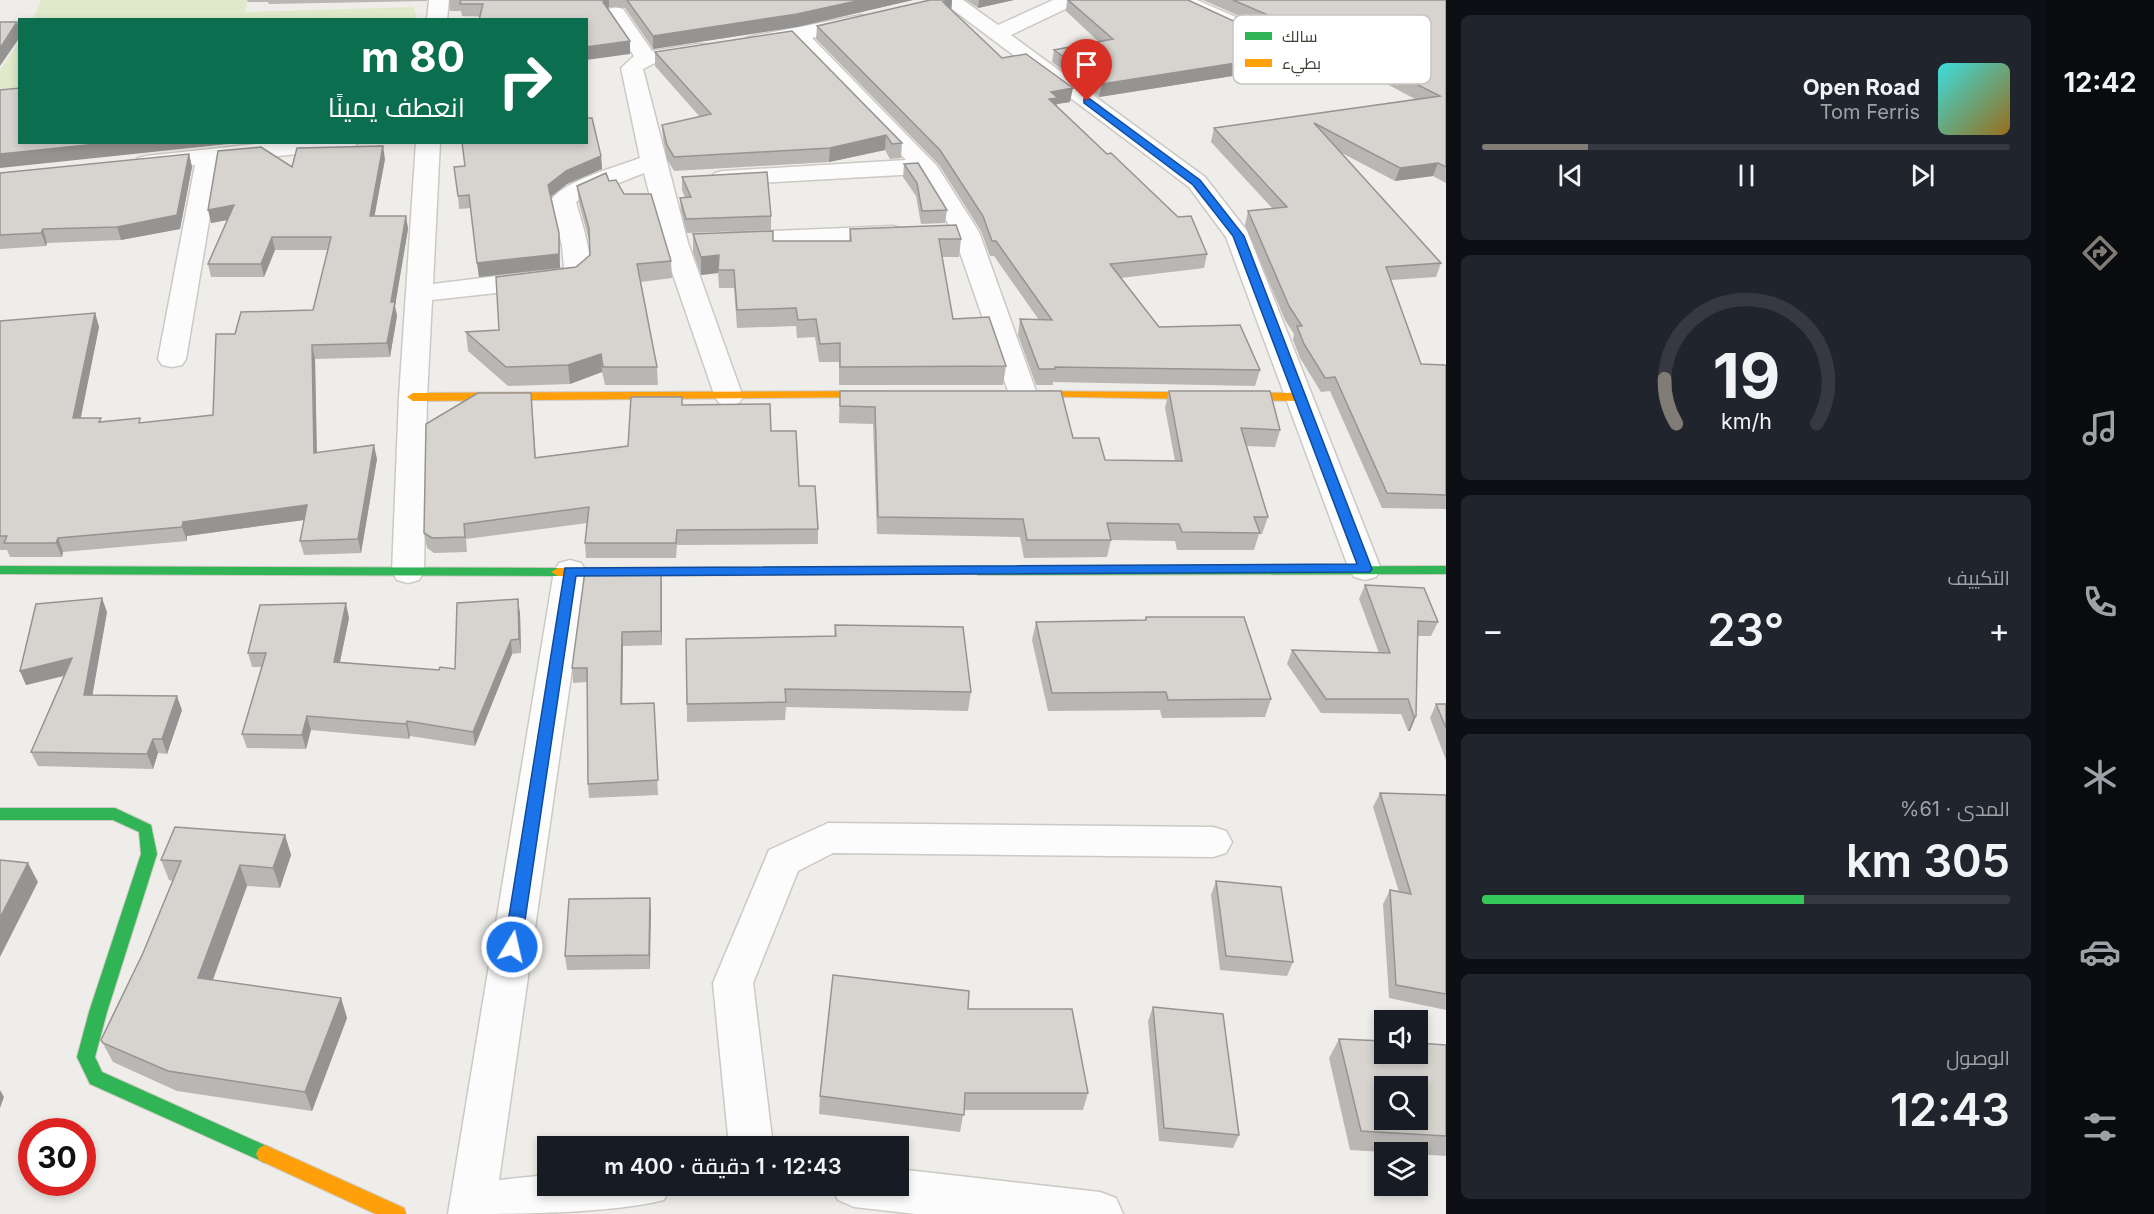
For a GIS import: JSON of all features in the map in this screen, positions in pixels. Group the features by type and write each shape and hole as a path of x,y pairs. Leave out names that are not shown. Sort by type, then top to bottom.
{"street":[{"path":"437,18 439,0"},
{"path":"996,34 1069,0"},
{"path":"1180,0 1233,24"},
{"path":"942,2 996,34 1197,183 1238,236 1365,569"},
{"path":"616,13 646,58"},
{"path":"729,397 695,242 674,176 632,68 636,62 646,58 797,35 879,16"},
{"path":"797,35 925,165 943,232 1012,394 1301,397"},
{"path":"120,166 328,144"},
{"path":"408,572 413,397 428,144"},
{"path":"172,358 208,157"},
{"path":"418,294 568,277 577,271 575,246 563,200 574,192 674,176 925,165"},
{"path":"695,242 943,232"},
{"path":"413,397 894,395"},
{"path":"0,570 408,572 1446,570"},
{"path":"567,1196 472,1209 570,571"},
{"path":"0,814 115,814 146,829 149,854 98,1012 86,1057 96,1078 397,1214"},
{"path":"750,1136 733,983 783,861 828,838 1213,843"},
{"path":"909,1191 1100,1214"}],"green space":[{"path":"41,0 248,0 245,12 414,7 417,18 33,18"},
{"path":"18,43 18,105 0,108 0,70"}],"building":[{"path":"461,0 605,0 603,2 630,41 588,47 588,18 480,18 483,4 460,4"},
{"path":"627,0 861,0 797,14 653,36"},
{"path":"930,0 952,0 943,2 1002,58 1026,54 1073,88 1051,92 1058,98 1049,99 1107,154 1111,153 1178,217 1191,216 1207,254 1110,264 1159,327 1240,325 1260,370 1055,367 1055,369 1039,369 1020,319 1052,320 996,241 992,241 983,216 940,150 817,26"},
{"path":"1068,0 1188,0 1233,21 1233,63 1102,84 1054,50 1113,39"},
{"path":"1233,0 1446,0 1446,167 1438,163 1400,168 1314,123 1441,263 1386,267 1421,364 1446,366 1446,495 1387,493 1335,377 1325,378 1304,344 1297,326 1302,326 1289,306 1248,211 1287,207 1214,128 1440,96 1416,84 1431,84 1431,15 1268,15"},
{"path":"0,22 17,22 0,48"},
{"path":"792,31 902,143 892,144 886,135 830,148 674,157 667,145 662,125 711,114 655,52"},
{"path":"18,88 18,144 97,144 0,154 0,90"},
{"path":"588,118 592,118 601,156 566,171 548,185 559,233 559,254 477,263 469,195 458,196 454,167 465,166 462,144 588,144"},
{"path":"383,146 370,216 406,216 391,302 395,302 387,343 312,345 314,453 374,445 358,539 300,541 307,505 183,522 182,527 58,538 56,543 4,543 7,536 0,536 0,321 95,313 73,418 101,418 99,422 140,418 139,423 213,415 216,334 235,334 241,312 313,310 331,237 272,237 261,264 208,264 234,205 208,210 218,151 261,147 292,167 297,148"},
{"path":"189,154 177,215 117,227 43,229 41,233 0,235 0,173"},
{"path":"918,163 947,210 922,211 917,183 904,164"},
{"path":"767,172 771,216 686,219 680,198 691,197 682,177"},
{"path":"606,173 609,181 616,180 624,194 651,194 671,261 637,264 657,367 603,367 601,354 568,365 506,367 466,332 499,330 496,277 576,267 590,255 589,228 577,186"},
{"path":"956,225 961,239 939,239 953,319 989,317 1006,366 840,367 840,343 820,344 816,319 798,320 796,308 737,310 734,270 718,270 719,255 701,257 693,234 773,231 773,241 851,241 850,229"},
{"path":"840,391 1061,391 1073,438 1099,438 1105,460 1182,461 1169,391 1270,391 1280,430 1241,428 1268,517 1254,517 1260,533 1182,532 1179,524 1107,523 1111,540 1027,540 1023,519 878,517 875,407 840,406"},
{"path":"478,393 531,393 535,458 628,446 631,397 682,397 682,405 770,404 771,431 796,431 799,486 815,486 818,529 677,530 676,543 585,543 589,507 464,524 465,537 432,538 424,533 426,424"},
{"path":"661,570 661,631 622,632 621,704 654,703 658,780 588,784 587,668 572,668 585,571"},
{"path":"1365,585 1424,588 1438,622 1418,621 1416,716 1414,717 1408,699 1326,699 1292,650 1390,653"},
{"path":"102,598 84,695 177,696 162,739 153,739 147,754 31,752 72,658 20,671 36,604"},
{"path":"518,599 519,639 511,640 473,732 407,721 406,724 307,716 302,735 242,734 266,653 248,653 260,605 346,603 334,662 439,670 440,667 455,669 457,603"},
{"path":"1146,617 1244,617 1271,699 1168,700 1166,692 1052,693 1036,622 1146,620"},
{"path":"835,625 963,627 971,692 785,689 786,702 687,704 686,639 836,636"},
{"path":"1436,704 1446,704 1446,728"},
{"path":"1380,793 1446,795 1446,994 1396,985 1390,890 1411,894"},
{"path":"175,827 285,835 273,868 240,865 198,978 341,998 305,1092 168,1071 103,1043 101,1040 143,953 181,861 161,860"},
{"path":"0,860 28,863 0,918"},
{"path":"1216,881 1281,887 1293,962 1226,956"},
{"path":"650,898 649,955 565,956 569,899"},
{"path":"833,975 969,991 968,1009 1072,1009 1088,1093 965,1093 964,1115 820,1096"},
{"path":"1153,1007 1223,1014 1239,1135 1164,1128"},
{"path":"1339,1039 1374,1041 1374,1064 1428,1064 1428,1044 1446,1045 1446,1136 1361,1131"}],"traffic: fast":[{"path":"0,570 558,572"},
{"path":"978,571 1446,570"},
{"path":"0,814 115,814 146,829 149,854 98,1012 86,1057 96,1078 265,1154"}],"traffic: slow":[{"path":"1018,394 1301,397"},
{"path":"413,397 885,395"},
{"path":"558,572 978,571"},
{"path":"265,1154 397,1214"}],"route":[{"path":"512,947 570,571 1365,569 1262,293 1238,236 1197,183 1087,101"}]}
